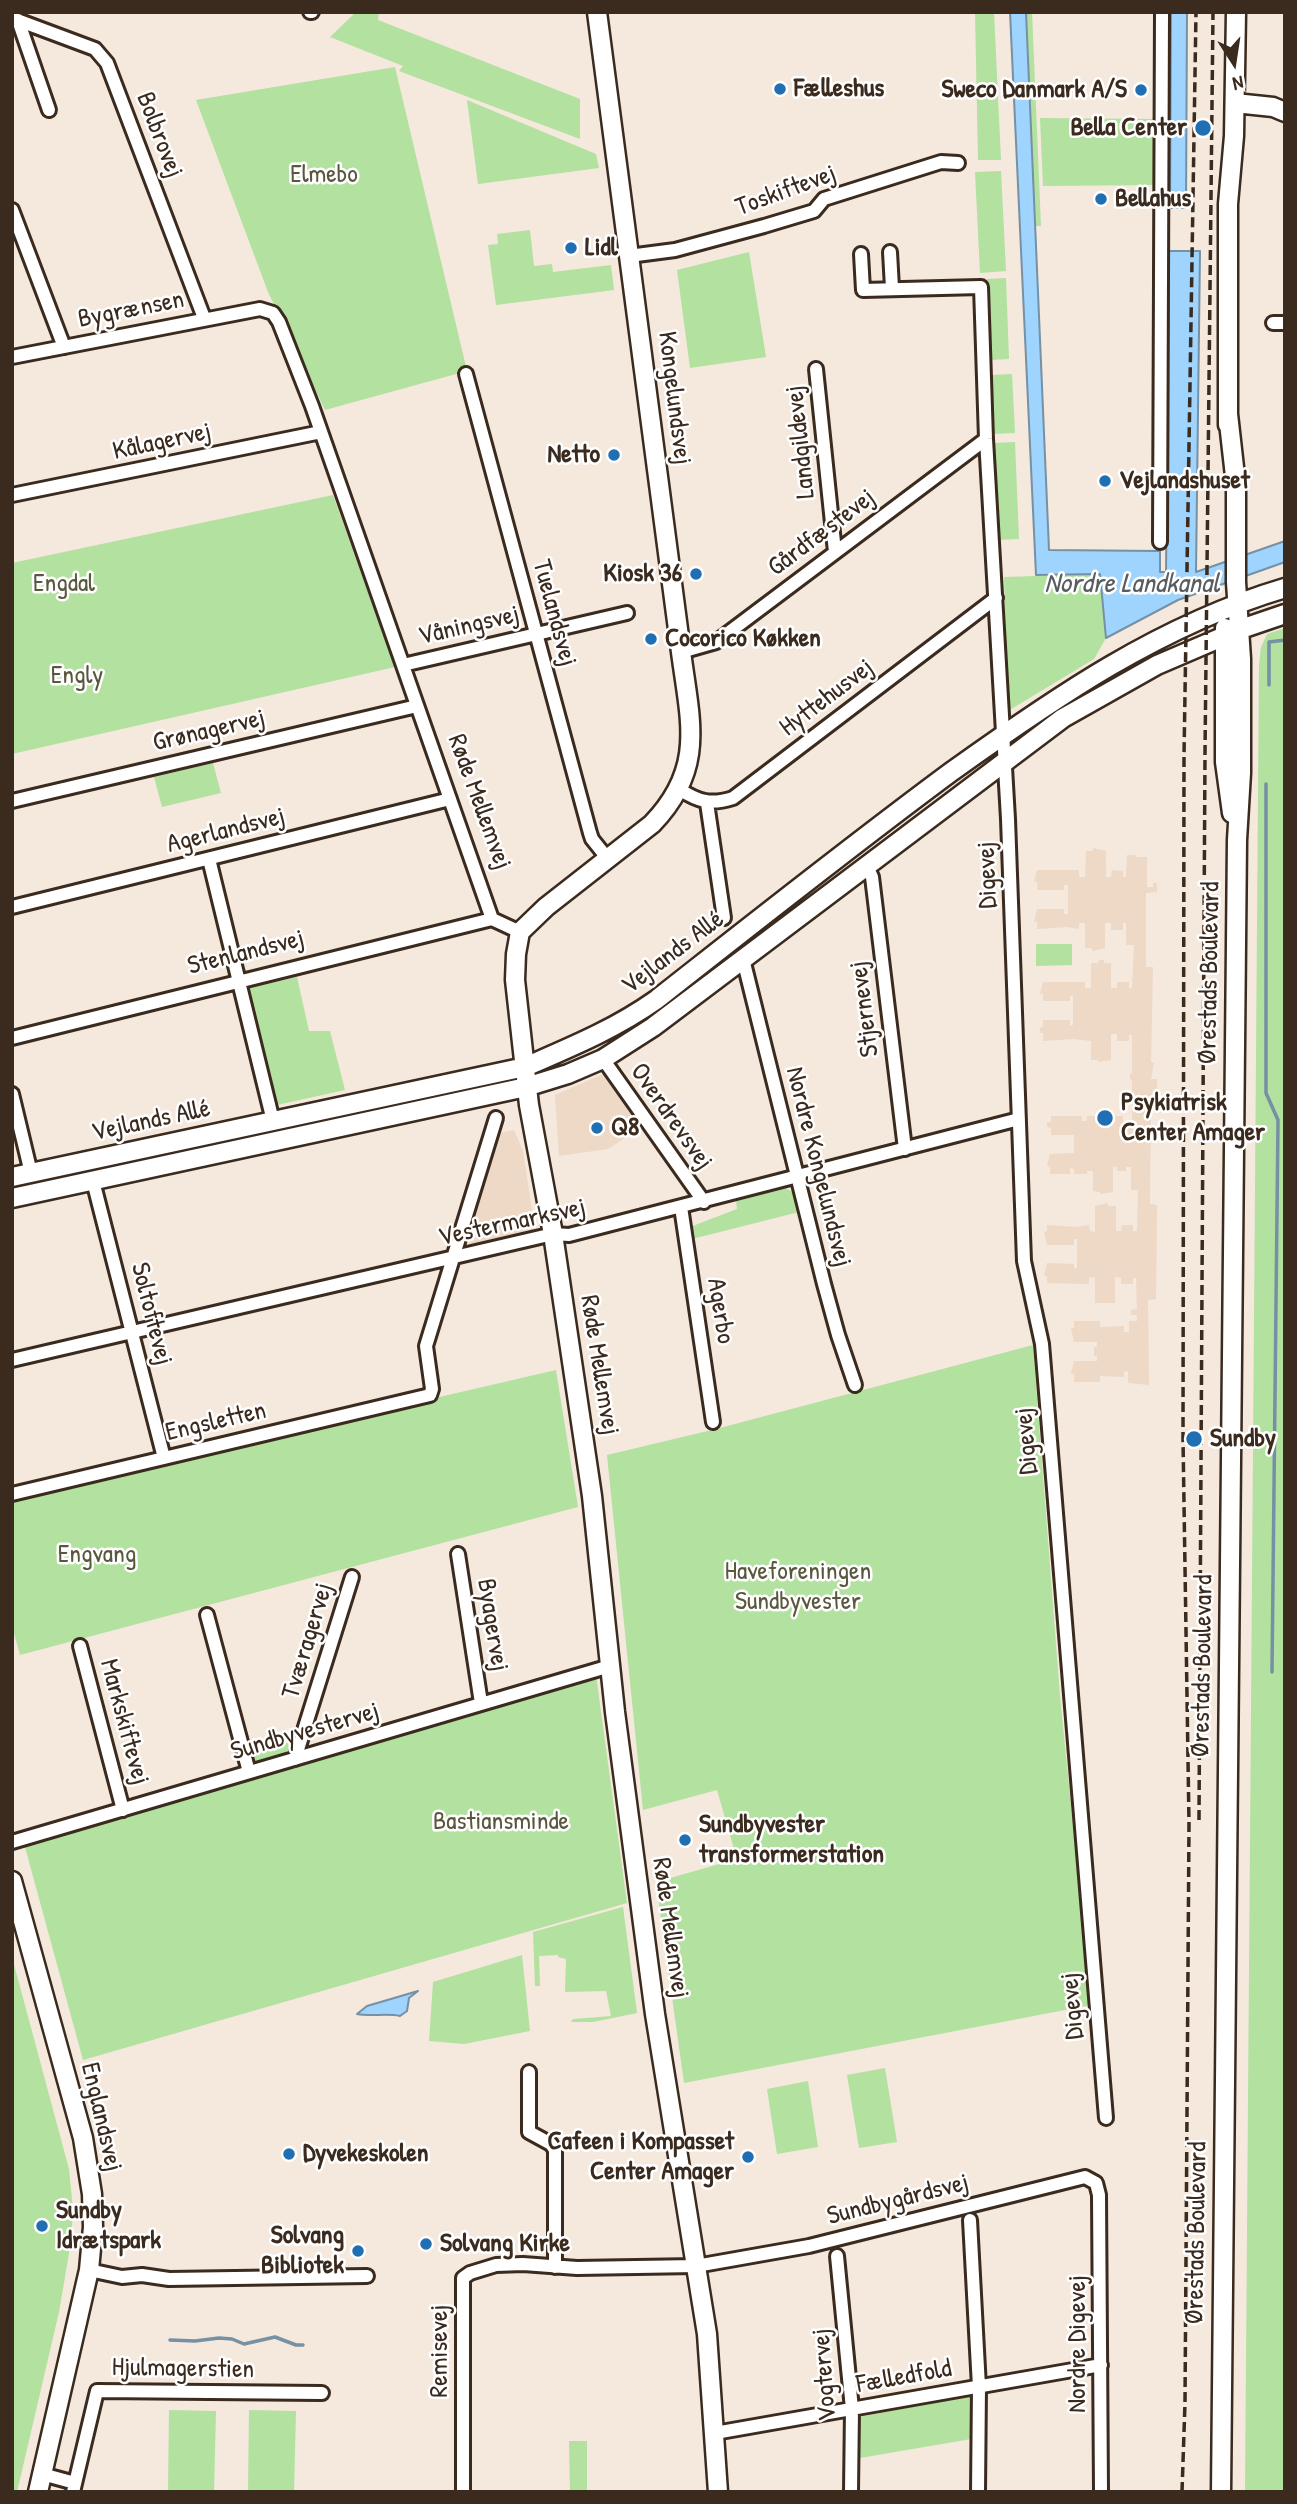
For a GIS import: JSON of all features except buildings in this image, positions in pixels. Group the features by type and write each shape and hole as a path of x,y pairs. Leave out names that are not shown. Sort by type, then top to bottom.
{"street":[{"name":"Kongelundsvej","path":"597,12 691,731 688,767 680,789"},
{"path":"1160,541 1162,12"},
{"name":"Ørestads Boulevard","path":"1221,2492 1237,840 1241,773 1231,583 1236,485 1228,414 1228,205 1233,160 1236,12"},
{"name":"Bolbrovej","path":"15,19 49,110"},
{"name":"Bolbrovej","path":"15,19 95,49 107,64 204,318"},
{"path":"1235,103 1273,107 1285,112"},
{"name":"Toskiftevej","path":"629,256 675,250 764,226 814,211 824,199 942,162 958,163"},
{"path":"12,211 64,347"},
{"path":"861,254 863,290 892,288 890,252"},
{"name":"Digevej","path":"892,288 981,287 986,439 1004,734 1024,1261 1042,1344 1106,2118"},
{"name":"Bygrænsen","path":"12,357 260,309"},
{"name":"Røde Mellemvej","path":"260,309 273,313 279,322 321,432 492,919"},
{"name":"Landgildevej","path":"816,369 835,552"},
{"name":"Tuelandsvej","path":"466,374 590,833 608,859"},
{"name":"Kålagervej","path":"12,495 321,432"},
{"name":"Gårdfæstevej","path":"681,652 716,642 986,439"},
{"name":"Vejlands Allé","path":"12,1198 526,1087 568,1074 603,1059 653,1027 1063,718 1151,669 1156,658 1285,588"},
{"name":"Hyttehusvej","path":"707,803 733,798 996,598"},
{"path":"1232,619 1285,599"},
{"name":"Våningsvej","path":"403,664 627,613"},
{"name":"Vejlands Allé","path":"12,1177 524,1067 596,1037 626,1021 678,983 865,835 1004,734 1100,670 1148,643 1232,619 1285,614"},
{"name":"Grønagervej","path":"12,801 417,706"},
{"path":"492,919 520,932 545,906 652,824 667,809 680,789 695,800 707,803 724,918"},
{"name":"Agerlandsvej","path":"12,907 450,799"},
{"path":"209,859 273,1121"},
{"name":"Stjernevej","path":"866,865 872,877 905,1149"},
{"name":"Stenlandsvej","path":"12,1038 492,919"},
{"name":"Røde Mellemvej","path":"520,932 515,980 526,1087 552,1234 592,1496 610,1665 654,2014 707,2334 718,2492"},
{"name":"Nordre Kongelundsvej","path":"743,959 837,1333 855,1385"},
{"name":"Overdrevsvej","path":"603,1059 704,1202"},
{"path":"12,1094 31,1173"},
{"path":"452,1259 496,1118"},
{"name":"Vestermarksvej","path":"12,1360 552,1234 569,1235 1019,1119"},
{"name":"Soltoftevej","path":"93,1181 164,1458"},
{"name":"Agerbo","path":"681,1207 713,1422"},
{"name":"Engsletten","path":"12,1493 430,1395 432,1389 426,1346 452,1259"},
{"name":"Byagervej","path":"458,1554 481,1703"},
{"name":"Tværagervej","path":"295,1759 352,1577"},
{"path":"207,1615 249,1772"},
{"name":"Markskiftevej","path":"80,1646 123,1810"},
{"name":"Sundbyvestervej","path":"12,1842 610,1665"},
{"name":"Englandsvej","path":"12,1881 83,2138 92,2194 93,2227 89,2270 40,2483"},
{"path":"528,2072 529,2132 551,2144 555,2150 555,2267"},
{"name":"Sundbygårdsvej","path":"696,2266 809,2246 1085,2176 1096,2183 1099,2195"},
{"name":"Nordre Digevej","path":"1099,2195 1101,2492"},
{"path":"970,2220 979,2386 978,2492"},
{"name":"Vogtervej","path":"837,2256 852,2409 851,2492"},
{"name":"Remisevej","path":"463,2492 463,2278 496,2265 670,2269 696,2266"},
{"path":"89,2270 121,2277 142,2275 169,2279 367,2276"},
{"name":"Fælledfold","path":"715,2433 1101,2365"},
{"name":"Hjulmagerstien","path":"40,2483 74,2487 97,2391 322,2393"}],"shaded area":[{"name":"Psykiatrisk Center Amager","path":"1093,848 1106,851 1106,877 1111,877 1112,870 1123,871 1123,877 1126,877 1127,855 1135,855 1147,857 1147,887 1153,887 1153,883 1157,883 1157,892 1146,893 1146,967 1153,967 1151,1062 1154,1063 1151,1079 1157,1079 1157,1111 1151,1112 1150,1204 1157,1205 1156,1299 1148,1300 1149,1385 1128,1383 1128,1371 1124,1372 1124,1377 1100,1376 1100,1382 1074,1382 1074,1374 1071,1374 1074,1361 1097,1361 1094,1347 1097,1347 1097,1342 1074,1342 1071,1328 1074,1328 1074,1321 1100,1321 1100,1327 1124,1326 1124,1332 1129,1332 1129,1321 1137,1321 1137,1315 1131,1315 1131,1310 1137,1309 1136,1278 1133,1278 1133,1284 1121,1284 1121,1278 1115,1277 1115,1303 1095,1303 1095,1277 1089,1278 1089,1284 1047,1283 1047,1276 1044,1276 1047,1263 1074,1264 1074,1269 1077,1268 1077,1239 1074,1239 1074,1245 1047,1245 1044,1232 1047,1231 1047,1225 1089,1225 1090,1231 1095,1232 1095,1206 1108,1203 1108,1206 1116,1206 1116,1231 1121,1231 1122,1225 1133,1225 1133,1231 1137,1231 1138,1190 1131,1190 1131,1167 1126,1167 1126,1171 1117,1171 1117,1167 1113,1167 1113,1192 1100,1194 1093,1191 1093,1171 1074,1174 1074,1169 1070,1168 1070,1174 1050,1174 1050,1167 1047,1166 1050,1154 1074,1153 1074,1135 1051,1135 1047,1122 1051,1122 1051,1116 1082,1116 1082,1121 1087,1121 1087,1116 1123,1116 1123,1124 1132,1123 1132,1035 1129,1035 1129,1041 1117,1041 1117,1034 1111,1034 1111,1060 1098,1062 1091,1060 1091,1041 1043,1041 1043,1033 1040,1033 1043,1020 1070,1020 1070,1026 1073,1025 1073,996 1070,996 1070,1001 1043,1001 1043,994 1040,994 1043,982 1085,982 1085,988 1091,988 1091,963 1104,960 1104,963 1111,963 1111,988 1117,988 1117,982 1129,982 1129,988 1132,988 1134,945 1126,945 1126,923 1123,923 1123,930 1111,930 1111,923 1105,923 1105,948 1092,951 1092,948 1085,948 1085,923 1079,923 1079,929 1037,929 1037,922 1034,922 1037,909 1064,909 1064,914 1068,914 1068,885 1064,885 1064,890 1037,890 1037,882 1034,882 1037,870 1079,870 1079,877 1085,877 1086,851 1093,851"},
{"path":"603,1074 642,1127 608,1149 559,1156 555,1095"},
{"path":"514,1130 523,1151 535,1230 470,1244 465,1237 499,1133"}],"green space":[{"path":"356,12 379,12 378,20 580,99 580,139 399,71 403,66 330,37"},
{"path":"975,12 994,12 1001,160 978,160"},
{"path":"1026,12 1032,12 1041,226 1035,226"},
{"name":"Elmebo","path":"395,67 467,371 325,410 268,292 196,100"},
{"path":"467,100 596,154 599,168 478,184"},
{"path":"1040,118 1156,119 1156,185 1043,186"},
{"path":"1001,171 1006,271 980,273 975,172"},
{"path":"530,230 534,266 552,264 553,272 611,265 614,290 496,305 488,245 498,244 497,234"},
{"path":"749,252 766,357 690,368 677,270"},
{"path":"1006,278 1009,359 990,360 987,279"},
{"path":"1012,374 1015,433 993,434 991,375"},
{"path":"1015,442 1019,539 998,540 994,443"},
{"name":"Engly","path":"333,495 395,667 12,754 12,563"},
{"path":"1100,574 1106,638 1094,659 1008,711 1004,577"},
{"path":"1285,628 1285,2492 1245,2492 1259,665 1261,647 1267,634"},
{"path":"213,763 221,793 162,807 154,777"},
{"path":"1036,944 1072,944 1072,965 1036,966"},
{"path":"297,977 309,1031 330,1031 345,1090 277,1105 249,988"},
{"path":"784,1187 794,1193 799,1212 692,1239 690,1227 737,1209 736,1201"},
{"name":"Haveforeningen Sundbyvester","path":"1033,1345 1060,1696 1091,2005 684,2083 656,1882 737,1859 717,1790 643,1810 607,1455"},
{"name":"Engvang","path":"556,1370 578,1507 20,1655 12,1626 12,1496"},
{"name":"Bastiansminde","path":"596,1675 627,1903 83,2060 25,1847"},
{"path":"296,1733 290,1748 283,1756 257,1765 253,1762 248,1744"},
{"path":"623,1907 637,2013 593,2022 571,2022 573,2019 611,2016 606,1991 565,1992 566,1959 558,1955 539,1956 540,1986 535,1986 533,1932"},
{"path":"522,1955 530,2031 464,2044 429,2041 433,1982"},
{"name":"Sundby Idrætspark","path":"12,1957 69,2169 73,2210 71,2242 59,2312 17,2492 12,2492"},
{"path":"885,2068 897,2142 859,2148 847,2075"},
{"path":"808,2081 818,2147 777,2154 767,2089"},
{"path":"970,2396 971,2439 860,2458 859,2417"},
{"path":"169,2410 216,2411 214,2492 168,2492"},
{"path":"249,2410 296,2411 294,2492 248,2492"},
{"path":"569,2441 587,2441 587,2492 570,2492"}],"water":[{"name":"Nordre Landkanal","path":"1010,12 1026,12 1049,550 1160,551 1160,572 1166,572 1169,251 1200,251 1196,572 1285,541 1285,562 1178,600 1106,638 1100,574 1036,575"},
{"path":"1171,12 1187,12 1186,208 1170,208"},
{"path":"418,1991 409,1998 407,2011 400,2016 357,2014 367,2006"}],"waterway":[{"path":"1269,685 1269,642 1285,640"},
{"path":"1266,784 1266,1093 1278,1120 1272,1672"},
{"path":"170,2340 219,2338 244,2344 275,2337 303,2345"}],"railway":[{"path":"1182,2492 1189,1824 1183,1439 1184,756 1196,12"},
{"path":"1199,1820 1205,753 1213,12"}],"place":[{"name":"Fælleshus","path":"780,89"},
{"name":"Sweco Danmark A/S","path":"1141,90"},
{"name":"Bella Center","path":"1203,128"},
{"name":"Bellahus","path":"1101,199"},
{"name":"Lidl","path":"571,248"},
{"name":"Netto","path":"614,455"},
{"name":"Vejlandshuset","path":"1105,481"},
{"name":"Kiosk 36","path":"696,574"},
{"name":"Cocorico Køkken","path":"651,639"},
{"name":"Psykiatrisk Center Amager","path":"1105,1118"},
{"name":"Q8","path":"597,1128"},
{"name":"Sundby","path":"1194,1439"},
{"name":"Sundbyvester transformerstation","path":"685,1840"},
{"name":"Dyvekeskolen","path":"289,2154"},
{"name":"Cafeen i Kompasset Center Amager","path":"748,2157"},
{"name":"Sundby Idrætspark","path":"42,2226"},
{"name":"Solvang Kirke","path":"426,2244"},
{"name":"Solvang Bibliotek","path":"358,2251"}],"park label":[{"name":"Engdal","path":"64,584"}]}
